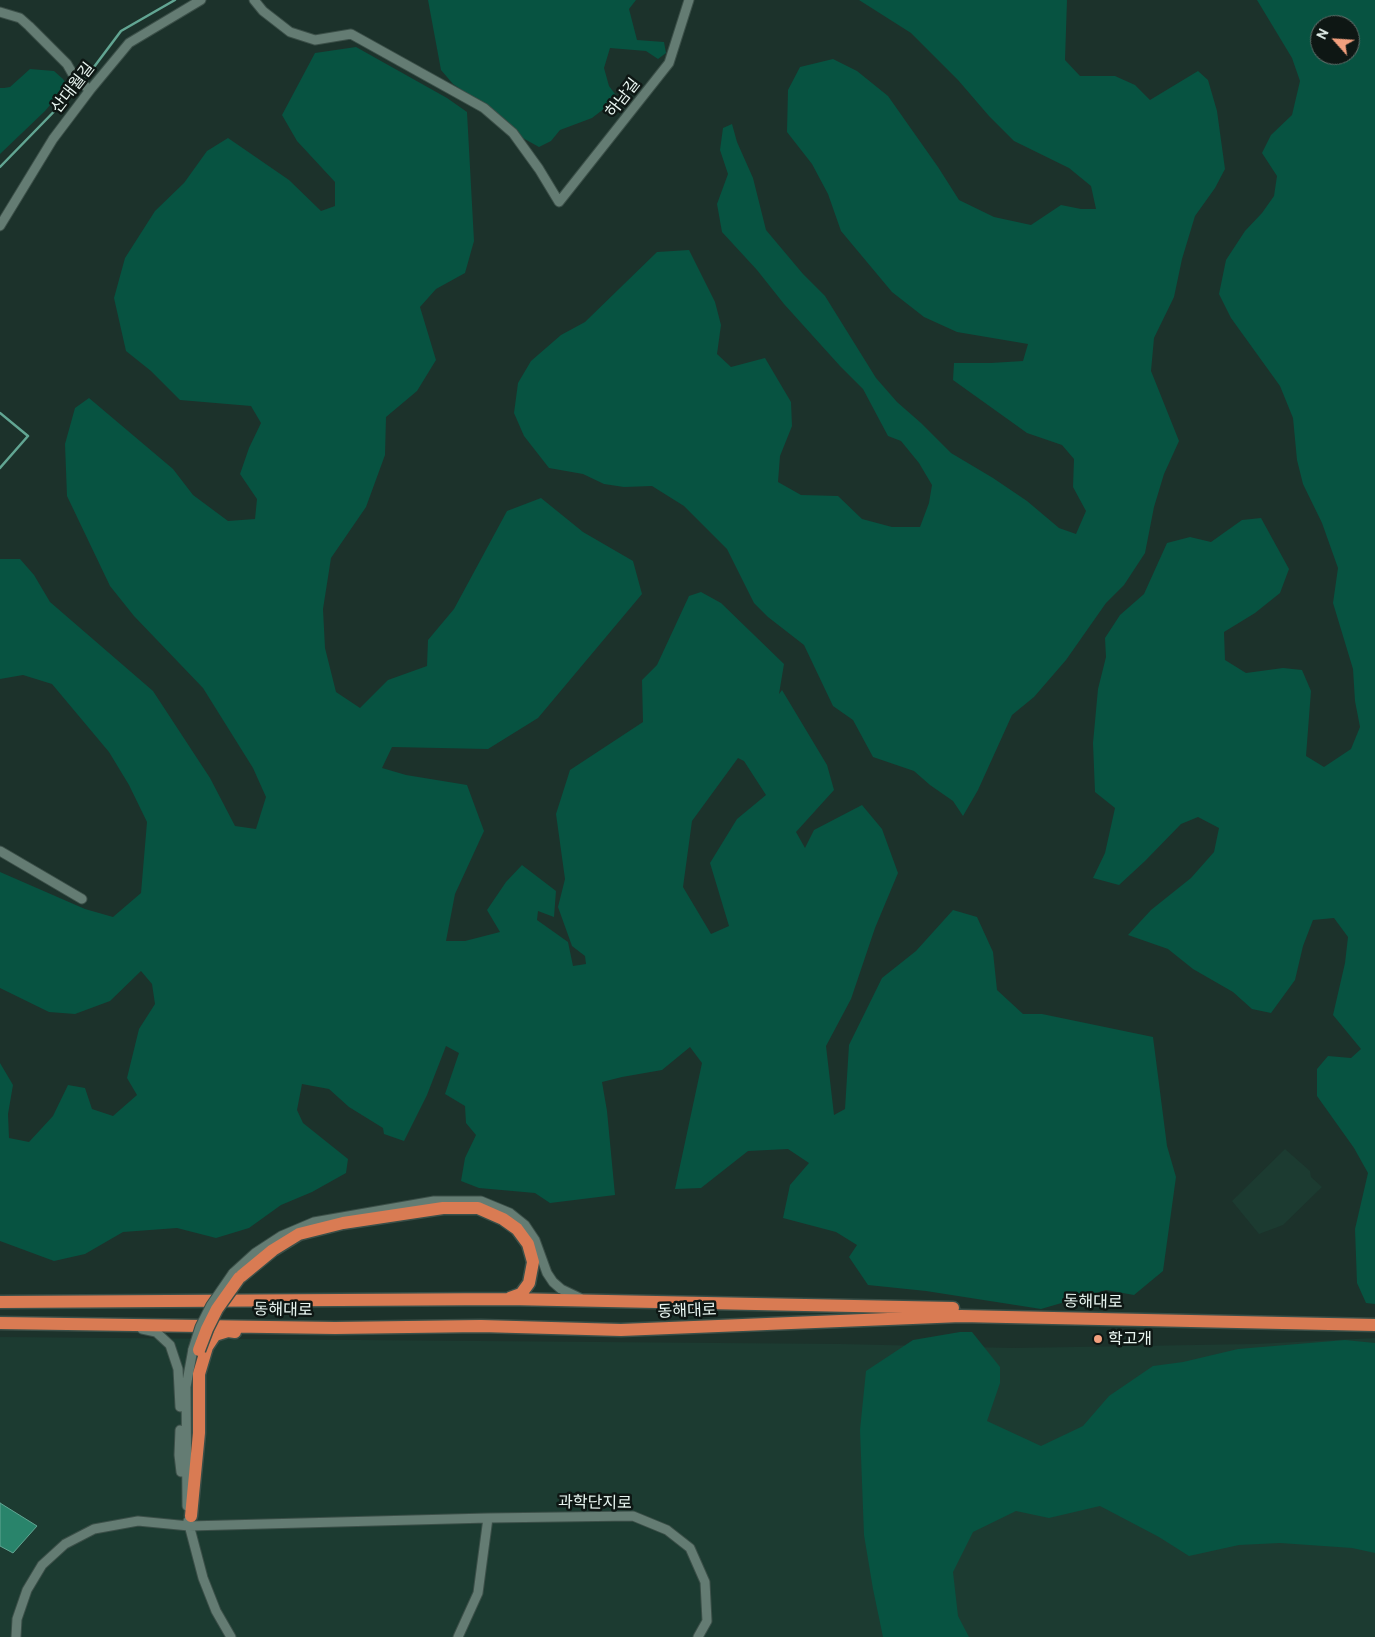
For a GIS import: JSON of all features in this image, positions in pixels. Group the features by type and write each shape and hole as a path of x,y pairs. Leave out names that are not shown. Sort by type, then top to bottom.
{"highway":[{"path":"189,1520 191,1426 196,1350 236,1276 273,1250 299,1234 343,1223 443,1208 478,1208 503,1219 517,1230 528,1244 533,1262 528,1283 521,1294 508,1299"},
{"name":"동해대로","path":"0,1302 508,1299 1375,1316"},
{"name":"동해대로","path":"0,1322 335,1328 481,1326 620,1330 961,1316 1375,1325"},
{"path":"189,1520 199,1433 199,1374 207,1347 215,1336 228,1332 335,1328"}],"street":[{"name":"산대월길","path":"0,226 53,139 129,43 201,0"},
{"name":"하남길","path":"254,0 263,11 290,32 315,40 351,34 484,108 513,133 539,168 560,202 669,63 689,0"},
{"path":"0,12 20,18 67,64 75,78 90,90"},
{"path":"0,851 82,899"},
{"path":"236,1276 255,1253 282,1236 314,1222 434,1201 481,1201 510,1213 525,1226 535,1240 547,1273 553,1282 561,1289 587,1301"},
{"path":"72,1323 136,1327 156,1332 170,1345 178,1369 180,1404 179,1455 189,1520 202,1578 216,1611 231,1637"},
{"name":"과학단지로","path":"16,1637 17,1619 27,1590 42,1565 65,1544 94,1529 138,1521 633,1516 667,1530 690,1548 705,1582 706,1621 698,1637"},
{"path":"458,1637 478,1593 488,1518"}],"shaded area":[{"path":"428,0 636,0 629,9 637,40 664,42 666,53 658,59 646,51 610,48 604,68 609,86 618,98 592,118 560,130 551,141 539,147 521,137 505,119 453,84 441,70"},
{"path":"859,0 1067,0 1065,60 1080,76 1115,76 1135,85 1150,100 1198,71 1208,80 1217,111 1225,169 1215,188 1195,216 1182,259 1174,297 1154,338 1151,371 1179,441 1164,474 1154,507 1145,553 1124,585 1106,603 1066,660 1034,697 1012,715 978,790 963,816 953,801 914,771 873,757 853,720 833,706 804,645 768,617 754,603 727,549 684,506 652,486 624,487 604,484 583,474 549,468 524,436 514,413 518,383 531,361 561,335 585,322 657,252 689,250 715,302 721,325 717,354 731,367 765,358 791,402 792,426 780,456 778,482 801,495 838,496 862,519 892,527 920,527 929,503 932,485 919,463 901,441 888,436 863,389 784,304 757,270 722,232 717,204 728,174 720,150 723,128 732,124 737,142 753,178 766,230 803,274 825,296 876,378 897,402 951,453 1027,501 1059,528 1076,534 1086,511 1073,487 1074,459 1062,445 1027,433 953,380 954,363 1023,361 1028,344 957,332 924,317 892,292 841,231 828,194 812,164 787,132 788,90 800,67 833,59 857,71 888,96 959,200 994,217 1031,225 1061,205 1081,209 1096,209 1091,186 1069,168 1014,141 989,116 958,80 911,33"},
{"path":"1257,0 1375,0 1375,1304 1366,1303 1357,1283 1355,1229 1368,1173 1354,1148 1317,1096 1317,1069 1328,1056 1351,1058 1361,1049 1333,1015 1345,963 1348,937 1334,918 1313,920 1303,946 1295,980 1271,1013 1252,1009 1233,992 1193,969 1168,949 1128,935 1151,910 1191,878 1214,852 1219,828 1198,817 1181,824 1119,885 1093,878 1105,853 1115,808 1095,792 1093,743 1098,689 1106,657 1105,638 1120,615 1144,594 1167,543 1190,537 1211,542 1242,520 1261,518 1289,569 1280,593 1255,613 1224,632 1225,660 1246,673 1283,668 1302,670 1311,691 1306,756 1324,767 1351,749 1360,727 1355,701 1353,669 1333,603 1338,568 1322,523 1303,484 1297,460 1293,418 1280,386 1231,318 1219,294 1226,260 1245,231 1262,213 1274,196 1277,176 1262,153 1271,135 1292,115 1300,81 1292,58"},
{"path":"356,47 447,98 467,112 474,241 465,273 436,289 420,307 436,360 417,391 386,417 385,455 366,507 331,558 323,609 325,648 336,692 360,708 388,680 427,666 428,640 454,609 507,511 541,498 583,532 633,561 642,594 538,718 488,749 392,747 382,768 406,775 467,785 484,831 455,894 446,941 465,941 500,932 487,910 506,882 522,865 556,891 554,917 538,911 537,920 568,942 573,966 586,964 585,956 572,946 558,907 565,879 556,814 570,770 643,722 642,680 657,665 689,596 701,592 721,603 784,664 779,694 782,690 827,765 834,790 796,832 805,848 814,830 862,805 882,829 898,873 875,928 851,999 826,1046 834,1115 845,1109 849,1045 882,978 916,951 953,910 977,917 993,952 997,990 1023,1014 1042,1014 1153,1037 1167,1146 1176,1177 1163,1271 1134,1295 1106,1290 1041,1309 926,1291 868,1285 849,1257 857,1245 836,1232 783,1218 790,1185 809,1163 788,1149 748,1151 701,1188 675,1189 702,1063 690,1047 662,1070 602,1082 607,1111 615,1195 550,1203 535,1193 479,1188 461,1181 465,1158 476,1135 466,1123 465,1106 445,1094 459,1053 446,1046 427,1095 404,1141 384,1134 383,1128 349,1107 329,1089 302,1084 297,1110 303,1123 348,1159 346,1173 312,1192 281,1205 249,1228 216,1238 177,1228 123,1232 85,1254 54,1261 0,1241 0,1063 13,1085 8,1114 9,1138 29,1142 53,1116 68,1085 85,1088 92,1109 113,1116 137,1095 127,1078 139,1029 155,1004 152,984 141,971 110,1001 75,1014 49,1012 0,988 0,872 85,909 113,917 141,893 147,822 129,785 109,752 52,684 23,675 0,679 0,559 20,559 34,575 50,602 153,691 210,778 235,826 256,829 266,797 253,768 203,688 134,616 110,586 67,496 65,444 75,408 89,398 173,469 193,495 228,521 255,519 257,499 240,474 249,448 261,423 251,406 180,400 151,371 126,351 114,298 125,258 155,211 184,183 207,151 228,138 289,180 321,211 335,206 335,182 297,141 282,115 315,53","holes":["738,758 744,761 766,795 737,819 710,863 729,926 711,934 683,887 692,821"]},
{"path":"30,69 54,71 67,85 45,111 0,154 0,88 10,87"},
{"path":"1285,1149 1310,1171 1311,1177 1322,1187 1283,1225 1259,1234 1232,1201"},
{"path":"960,1332 972,1332 1000,1367 1000,1383 987,1421 1041,1446 1083,1426 1109,1396 1153,1366 1183,1362 1238,1349 1345,1340 1375,1343 1375,1553 1352,1548 1280,1543 1239,1545 1189,1556 1159,1537 1100,1506 1049,1518 1016,1511 973,1532 953,1572 958,1616 969,1637 883,1637 864,1535 860,1430 866,1371 913,1340"},
{"path":"0,1337 841,1344 1014,1348 1255,1344 1375,1338 1375,1637 0,1637"},
{"path":"0,1503 37,1526 13,1553 0,1546"}],"waterway":[{"path":"85,79 121,31 175,0"},
{"path":"0,167 75,90"},
{"path":"0,413 28,436 0,468"}],"place":[{"name":"학고개","path":"1098,1339"}]}
